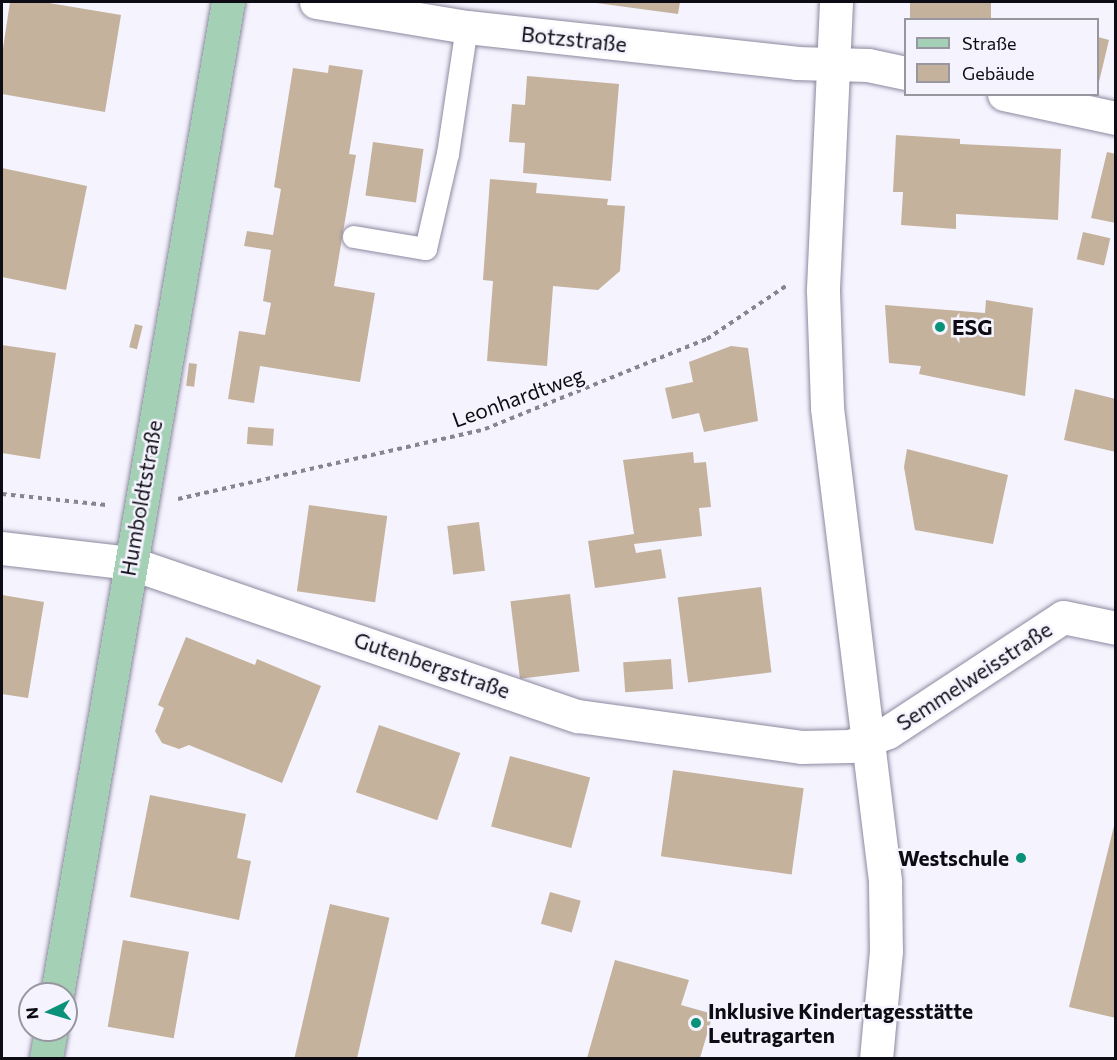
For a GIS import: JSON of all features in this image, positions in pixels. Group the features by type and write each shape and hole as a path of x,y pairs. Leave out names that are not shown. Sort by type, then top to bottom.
{"main road":[{"name":"Humboldtstraße","path":"59,982 228,2"},
{"path":"46,1059 49,1042"}],"street":[{"name":"Botzstraße","path":"316,2 467,27 796,63 833,63 904,73"},
{"path":"836,2 823,280 827,408 885,882 886,951 876,1059"},
{"path":"1014,96 1116,118"},
{"name":"Gutenbergstraße","path":"2,548 130,563 578,716 801,747 831,749 868,741"},
{"name":"Semmelweisstraße","path":"868,741 909,721 1063,617 1116,628"}],"lane":[{"path":"354,237 426,249 448,154 467,27"}],"path":[{"path":"789,273 789,297"},
{"name":"Leonhardtweg","path":"169,501 485,429 707,339 788,285"},
{"path":"2,494 109,505"}],"building":[{"path":"10,2 43,2 121,15 105,112 2,94 2,55"},
{"path":"589,2 680,2 678,14"},
{"path":"910,2 991,2 991,18 910,18"},
{"path":"1099,37 1109,40 1099,82"},
{"path":"329,65 363,70 349,154 356,155 334,286 375,293 360,382 260,366 254,403 228,399 239,331 265,335 271,303 263,301 271,250 244,246 247,231 273,235 281,189 274,187 293,68 328,73"},
{"path":"527,76 619,84 611,181 523,173 525,143 509,142 512,104 525,105"},
{"path":"896,135 960,139 960,144 1061,149 1058,220 956,214 956,229 901,225 903,192 893,192"},
{"path":"373,142 424,149 416,203 365,195"},
{"path":"1107,152 1116,154 1116,223 1091,218"},
{"path":"2,168 87,186 66,290 2,277"},
{"path":"490,179 537,183 536,193 608,199 607,205 625,206 620,271 598,290 553,286 547,366 487,361 493,281 483,280"},
{"path":"1083,232 1110,238 1104,266 1077,259"},
{"path":"986,300 1033,308 1025,396 919,374 921,366 889,363 885,305 985,313"},
{"path":"135,324 143,326 137,349 129,347"},
{"path":"2,345 56,353 40,459 2,453"},
{"path":"731,346 748,348 758,421 704,432 699,413 672,419 665,388 693,382 689,362"},
{"path":"189,363 197,364 194,387 186,386"},
{"path":"1075,389 1116,399 1116,452 1064,440"},
{"path":"248,427 274,429 273,446 247,444"},
{"path":"907,449 1008,475 993,544 915,530 904,467"},
{"path":"693,452 694,463 706,462 711,507 699,508 702,536 634,544 636,553 661,549 666,578 595,588 588,541 634,534 623,460"},
{"path":"309,505 387,516 375,602 297,591"},
{"path":"479,522 485,571 453,575 447,526"},
{"path":"761,587 771,672 688,683 678,597"},
{"path":"570,594 580,671 520,679 510,601"},
{"path":"2,595 44,602 28,698 2,694"},
{"path":"186,637 255,665 257,659 321,686 282,783 189,745 179,749 162,743 155,731 164,708 158,705"},
{"path":"671,659 673,689 625,692 623,662"},
{"path":"379,725 460,753 437,820 356,792"},
{"path":"510,756 590,777 571,848 491,827"},
{"path":"673,770 804,788 792,875 661,856"},
{"path":"150,795 246,814 237,858 251,861 239,920 130,897"},
{"path":"1116,822 1116,1018 1069,1007"},
{"path":"550,892 581,901 572,933 541,924"},
{"path":"330,904 389,918 357,1058 294,1058"},
{"path":"123,940 189,952 174,1038 108,1027"},
{"path":"615,960 689,980 681,1005 713,1014 700,1058 587,1058"}],"place":[{"name":"ESG","path":"940,327"},
{"name":"Westschule","path":"1021,858"},
{"name":"Inklusive Kindertagesstätte Leutragarten","path":"696,1023"}]}
